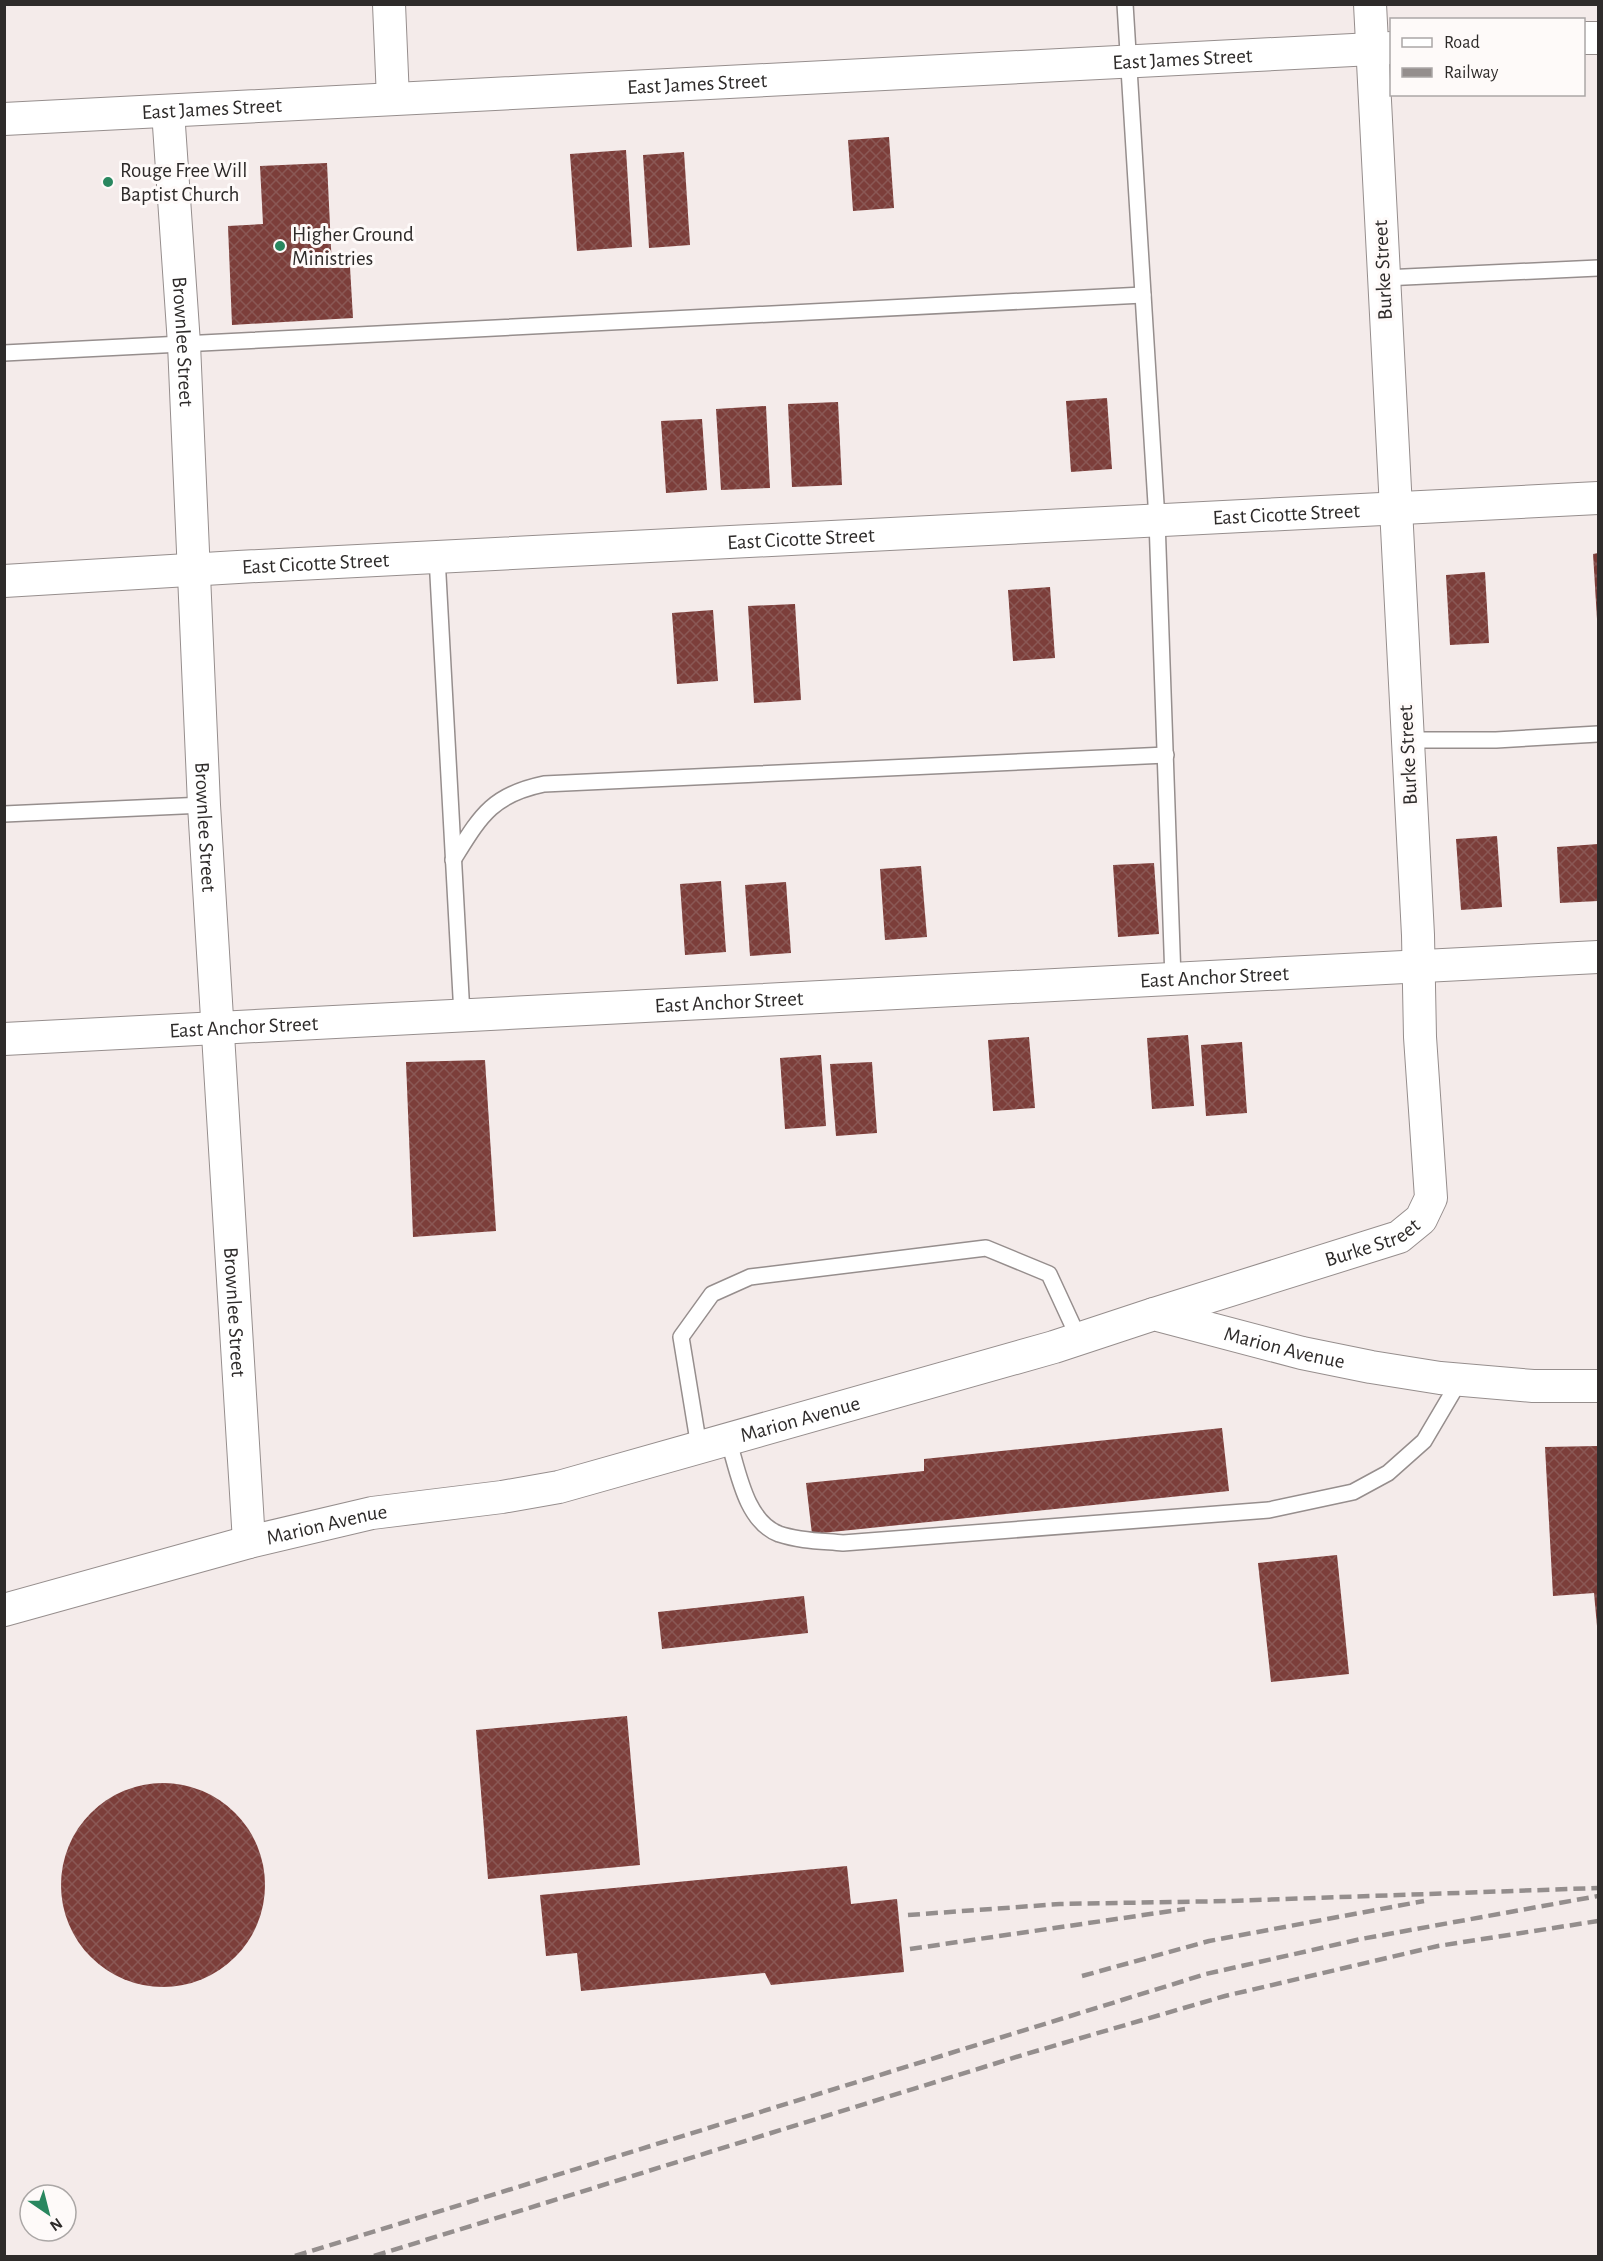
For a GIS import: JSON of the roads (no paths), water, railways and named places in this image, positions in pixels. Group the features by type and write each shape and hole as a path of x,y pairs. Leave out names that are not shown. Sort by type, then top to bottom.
{"street":[{"path":"389,4 393,99"},
{"name":"Burke Street","path":"1154,1314 1399,1237 1421,1219 1431,1198 1420,1037 1419,966 1384,278 1382,49 1370,4"},
{"name":"East James Street","path":"4,119 1382,49"},
{"name":"Brownlee Street","path":"168,111 184,344 204,805 249,1542"},
{"name":"East Cicotte Street","path":"4,581 193,569 1599,498"},
{"name":"East Anchor Street","path":"4,1039 1599,957"},
{"name":"Marion Avenue","path":"4,1610 249,1542 372,1512 502,1497 559,1487 1079,1338 1154,1314 1302,1353 1371,1367 1460,1380 1533,1386 1599,1386"}],"lane":[{"path":"1125,4 1157,520 1173,979"},
{"path":"1384,278 1599,268"},
{"path":"4,354 1143,295"},
{"path":"437,557 462,1015"},
{"path":"1407,740 1496,740 1599,734"},
{"path":"453,860 480,817 517,790 544,784 1166,755"},
{"path":"4,814 204,805"},
{"path":"1079,1338 1049,1274 987,1248 750,1277 712,1294 681,1337 713,1443 758,1517 777,1533 799,1539 843,1543 1269,1510 1353,1492 1388,1473 1424,1441 1460,1380"}],"railway":[{"path":"908,1915 1060,1904 1229,1901 1598,1888"},
{"path":"295,2256 1206,1974 1361,1939 1598,1896"},
{"path":"1082,1976 1209,1941 1424,1901"},
{"path":"910,1949 1185,1909"},
{"path":"374,2256 1026,2054 1225,1996 1438,1946 1598,1921"}],"place":[{"name":"Rouge Free Will Baptist Church","path":"108,182"},
{"name":"Higher Ground Ministries","path":"280,246"}]}
